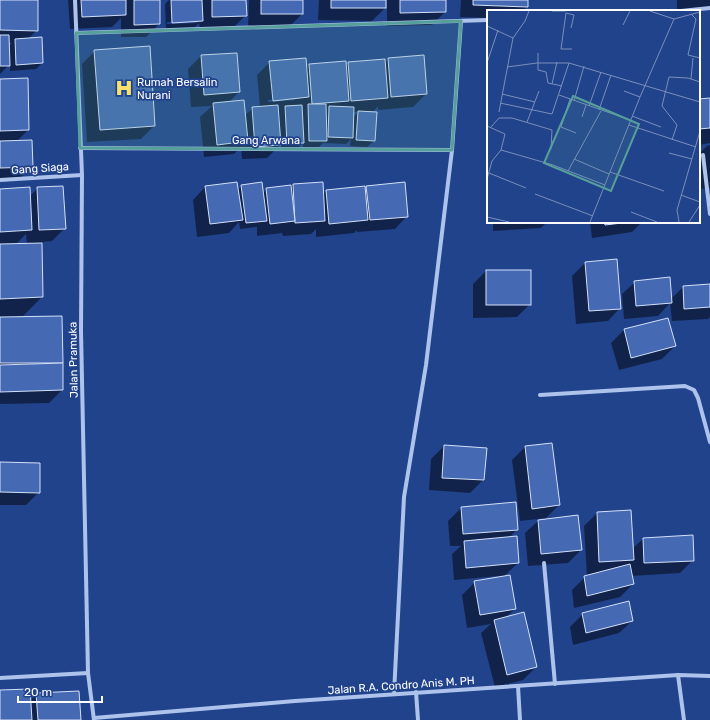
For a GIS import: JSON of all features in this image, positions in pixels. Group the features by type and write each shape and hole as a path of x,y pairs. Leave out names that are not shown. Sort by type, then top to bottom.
{"street":[{"name":"Jalan Pramuka","path":"75,0 82,175 82,331 88,673 94,719"},
{"path":"691,10 710,8"},
{"path":"76,33 487,20"},
{"path":"394,694 404,497 426,364 452,150 461,21"},
{"name":"Gang Arwana","path":"80,148 452,150"},
{"path":"703,155 710,214"},
{"name":"Gang Siaga","path":"0,180 82,175"},
{"path":"540,395 684,386 694,390 698,398 710,442"},
{"path":"544,563 555,684"},
{"path":"0,678 88,673"},
{"path":"678,675 684,720"},
{"name":"Jalan R.A. Condro Anis M. PH","path":"94,719 416,692 678,675 710,676"},
{"path":"518,686 520,720"},
{"path":"416,692 418,720"}],"highlighted area":[{"path":"461,21 452,150 80,148 76,33"}],"building":[{"path":"0,0 38,0 38,31 0,30"},
{"path":"81,0 126,0 126,15 82,17"},
{"path":"134,0 160,0 160,24 134,25"},
{"path":"171,0 202,0 203,21 172,23"},
{"path":"212,0 246,0 247,16 212,17"},
{"path":"261,0 303,0 303,14 261,14"},
{"path":"331,0 386,0 386,8 331,8"},
{"path":"400,0 446,0 446,12 400,13"},
{"path":"473,0 528,0 528,7 473,5"},
{"path":"0,35 9,35 10,66 0,66"},
{"path":"42,37 43,63 16,65 15,39"},
{"name":"Rumah Bersalin Nurani","path":"150,46 155,126 100,130 94,50"},
{"path":"237,53 240,92 204,95 201,55"},
{"path":"424,55 427,94 391,97 388,58"},
{"path":"306,58 309,97 273,101 269,61"},
{"path":"385,59 388,98 351,101 348,62"},
{"path":"346,61 349,101 312,104 309,64"},
{"path":"28,78 29,130 0,131 0,79"},
{"path":"710,98 710,128 700,129 700,99"},
{"path":"244,100 248,141 217,145 213,103"},
{"path":"308,104 326,104 327,141 309,141"},
{"path":"278,105 281,145 255,147 252,107"},
{"path":"302,105 304,143 287,144 285,106"},
{"path":"329,106 354,107 353,138 328,137"},
{"path":"358,111 377,112 375,141 356,140"},
{"path":"32,140 33,167 0,168 0,141"},
{"path":"237,182 243,220 210,224 205,186"},
{"path":"262,182 267,221 246,223 241,185"},
{"path":"323,182 325,221 295,223 293,184"},
{"path":"405,182 408,217 370,220 366,186"},
{"path":"291,185 295,221 270,224 266,188"},
{"path":"63,186 66,229 39,230 37,187"},
{"path":"365,186 368,220 329,224 326,190"},
{"path":"30,187 32,230 0,232 0,189"},
{"path":"604,223 622,223 605,225"},
{"path":"42,243 43,297 0,299 0,244"},
{"path":"617,259 621,309 589,311 585,262"},
{"path":"486,270 531,270 531,305 486,305"},
{"path":"670,277 672,303 636,306 634,281"},
{"path":"710,284 710,307 684,309 683,286"},
{"path":"62,316 63,363 0,363 0,317"},
{"path":"668,318 676,346 631,358 624,329"},
{"path":"63,363 63,390 0,392 0,365"},
{"path":"552,443 560,505 532,509 525,446"},
{"path":"444,445 487,448 484,480 442,478"},
{"path":"0,462 40,463 40,493 0,492"},
{"path":"516,502 518,530 463,534 461,507"},
{"path":"631,510 634,560 599,562 597,512"},
{"path":"578,515 582,550 541,554 538,520"},
{"path":"693,535 694,561 644,563 643,538"},
{"path":"517,536 519,563 466,568 464,541"},
{"path":"630,564 634,584 587,596 584,576"},
{"path":"510,575 516,609 480,615 474,581"},
{"path":"629,601 633,621 586,633 582,613"},
{"path":"524,612 537,667 507,675 494,620"},
{"path":"30,689 32,720 0,720 0,690"},
{"path":"79,691 81,720 38,720 36,693"}],"place":[{"name":"Rumah Bersalin Nurani","path":"124,88"}]}
